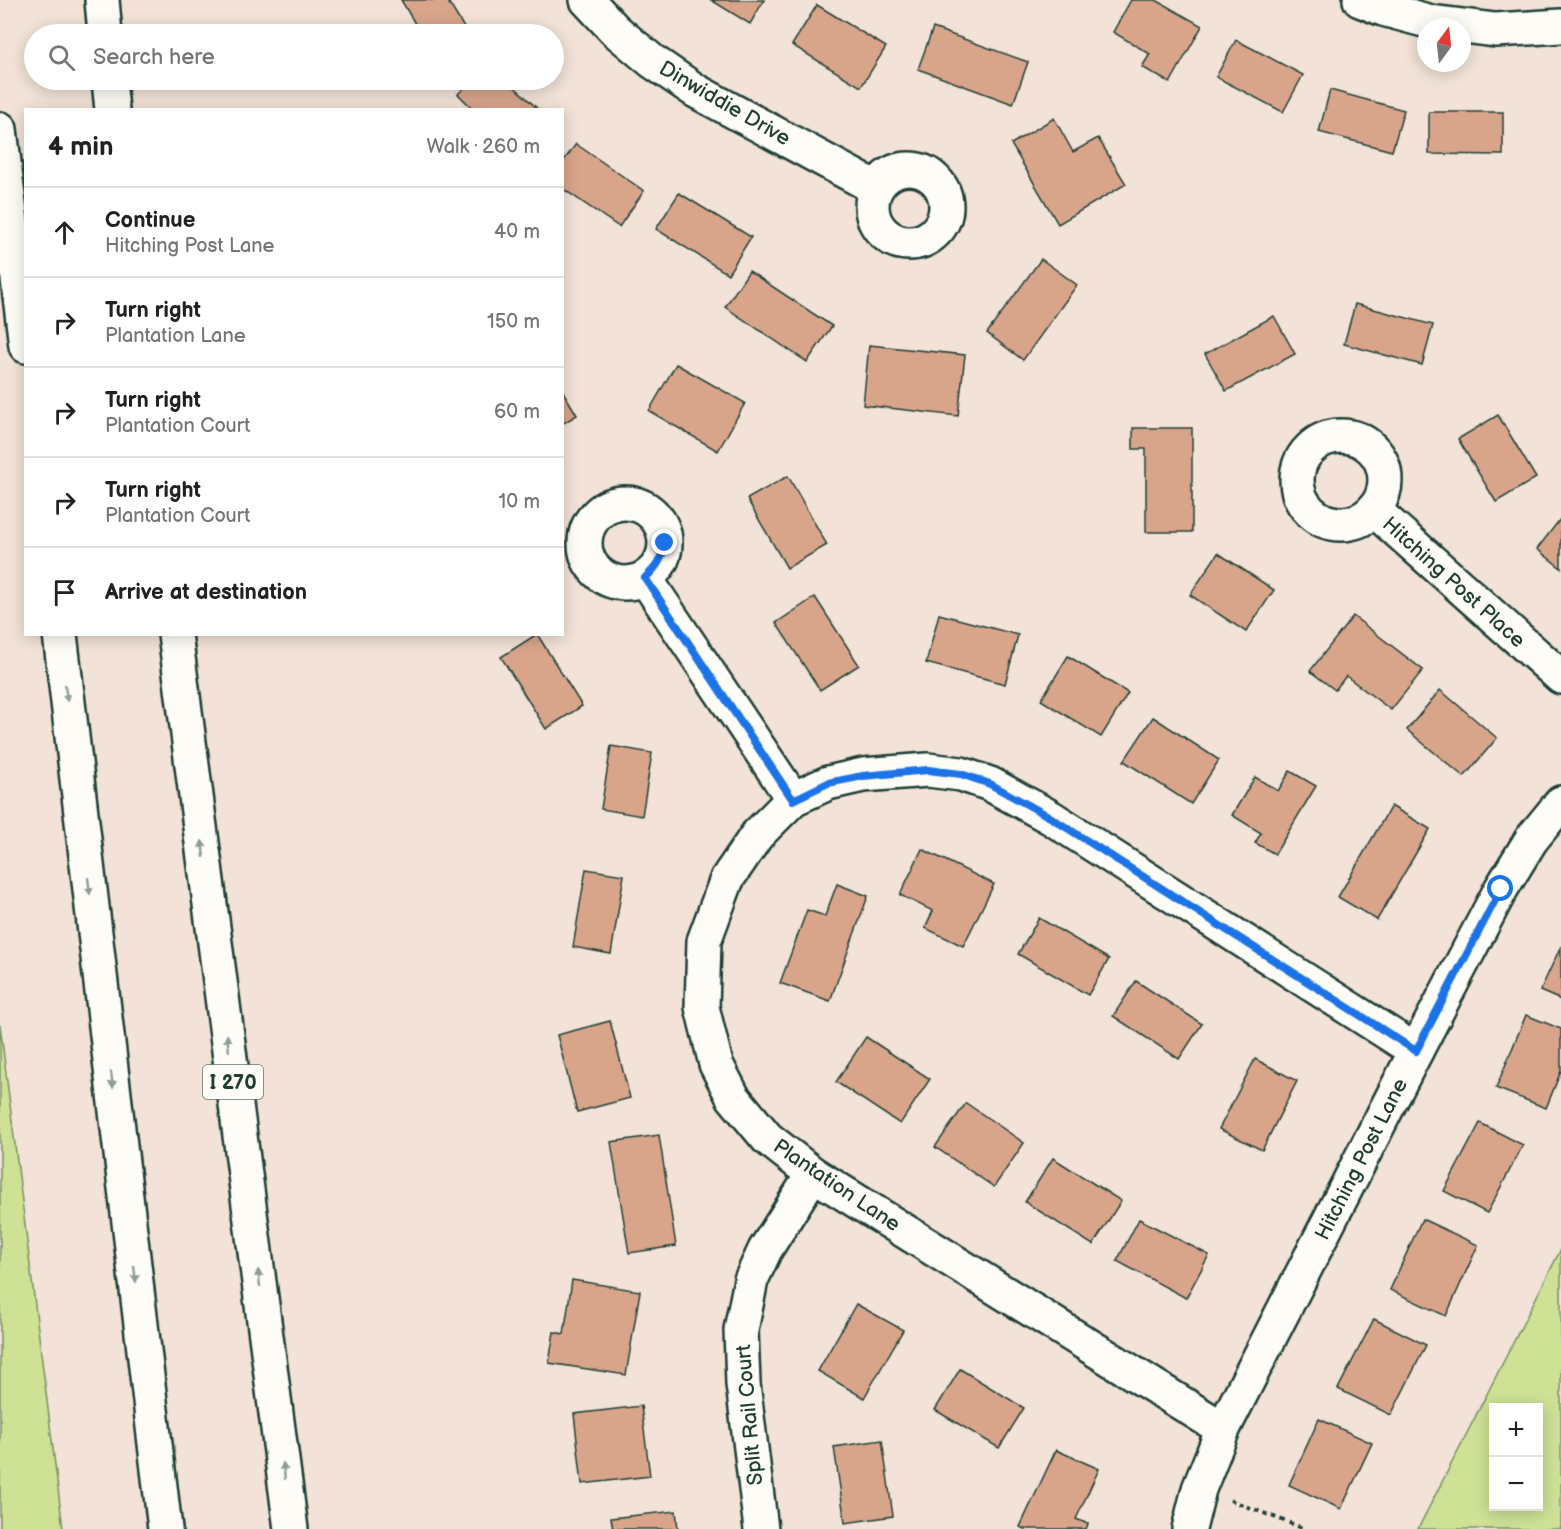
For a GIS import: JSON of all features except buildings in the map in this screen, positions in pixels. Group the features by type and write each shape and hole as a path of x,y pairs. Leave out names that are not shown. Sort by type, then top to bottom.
{"main road":[{"path":"102,0 104,24"},
{"path":"116,0 117,24"},
{"name":"Dinwiddie Drive","path":"587,0 615,30 652,61 696,91 876,188"},
{"path":"1360,0 1431,22 1495,30 1561,26"},
{"path":"111,90 112,108"},
{"path":"118,90 119,108"},
{"path":"0,129 24,329"},
{"name":"Hitching Post Place","path":"1374,510 1561,677"},
{"path":"645,578 793,800"},
{"path":"60,636 165,1529"},
{"name":"I 270","path":"175,636 291,1529"},
{"name":"Plantation Lane","path":"1223,1429 813,1174 767,1137 733,1097 716,1065 702,1007 704,941 728,879 757,836 793,800 828,783 863,776 928,770 961,774 990,784 1050,817 1416,1051"},
{"name":"Hitching Post Lane","path":"1189,1529 1199,1489 1223,1429 1416,1051 1501,889 1531,840 1561,803"},
{"name":"Split Rail Court","path":"760,1529 743,1384 741,1330 751,1280 765,1250 813,1174"}],"path":[{"path":"1199,1489 1305,1529"}],"green space":[{"path":"0,1025 63,1529 0,1529"},
{"path":"1561,1249 1561,1529 1418,1529"}],"route":[{"path":"665,543 663,556 656,568 645,578 793,800 828,783 863,776 928,770 961,774 990,784 1050,817 1416,1051 1501,889"}]}
